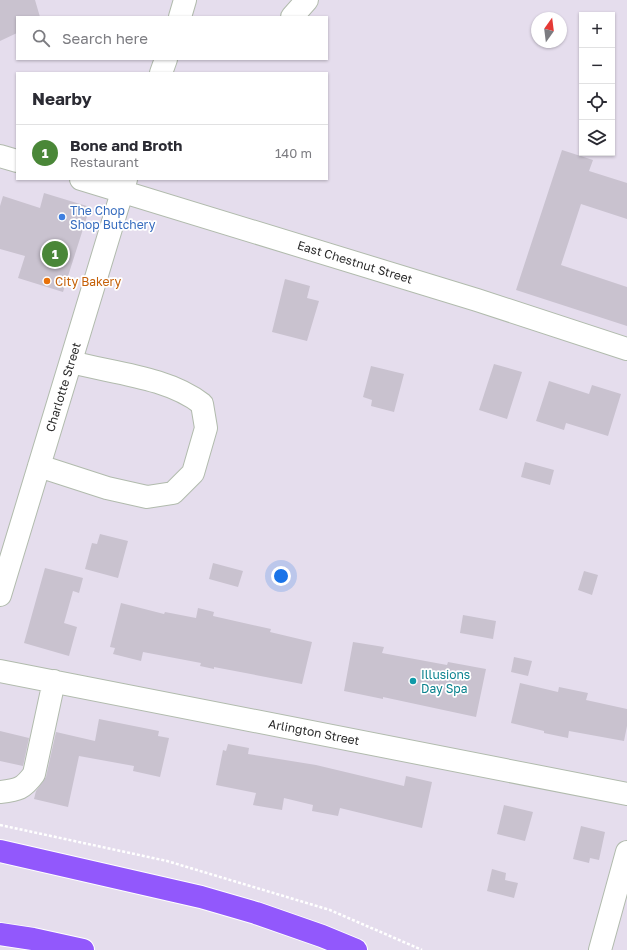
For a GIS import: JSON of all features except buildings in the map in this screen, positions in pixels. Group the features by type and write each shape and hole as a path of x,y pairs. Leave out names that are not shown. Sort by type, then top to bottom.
{"highway":[{"path":"0,851 201,897 270,918 356,950"},
{"path":"0,934 33,939 83,950"}],"street":[{"path":"180,16 186,0"},
{"path":"293,16 307,0"},
{"path":"161,72 166,60"},
{"path":"0,156 16,160"},
{"name":"East Chestnut Street","path":"88,180 124,185 627,349"},
{"name":"Charlotte Street","path":"0,595 8,545 39,466 124,185"},
{"path":"39,466 107,488 148,497 173,493 192,473 206,428 202,404 188,393 146,380 71,362"},
{"name":"Arlington Street","path":"0,671 627,794"},
{"path":"0,792 17,790 26,785 34,774 54,682"},
{"path":"600,950 627,852"}],"place":[{"name":"The Chop Shop Butchery","path":"62,217"},
{"name":"Bone and Broth","path":"55,254"},
{"name":"City Bakery","path":"47,281"},
{"name":"Illusions Day Spa","path":"413,681"}]}
